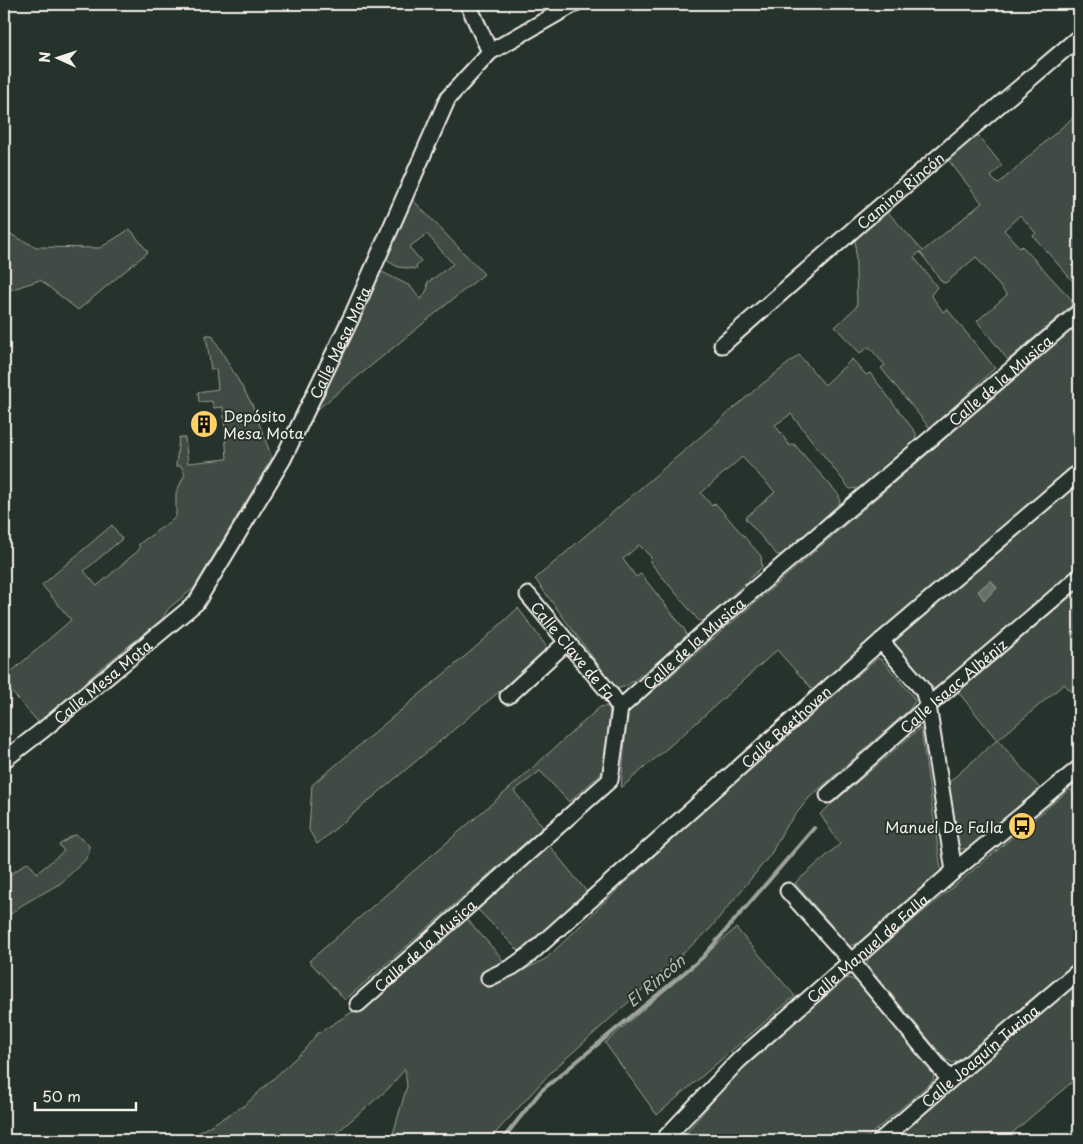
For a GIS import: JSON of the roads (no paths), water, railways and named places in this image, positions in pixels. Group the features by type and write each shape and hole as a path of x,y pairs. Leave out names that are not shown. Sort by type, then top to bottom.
{"street":[{"path":"468,4 490,52"},
{"name":"Calle Mesa Mota","path":"4,760 196,603 283,459 352,316 448,98 490,52 574,4"},
{"name":"Camino Rincón","path":"722,345 869,216 1079,37"},
{"name":"Calle de la Musica","path":"358,1004 610,780 620,708 702,634 1079,312"},
{"name":"Calle Beethoven","path":"489,978 512,967 529,955 881,641 1079,472"},
{"name":"Calle Isaac Albéniz","path":"828,795 928,706 1079,577"},
{"name":"Calle Clave de Fa","path":"528,595 620,708"},
{"path":"881,641 923,690 928,706 954,871"},
{"path":"508,696 567,642"},
{"name":"Calle Manuel de Falla","path":"668,1139 739,1060 954,871 1079,768"},
{"path":"788,891 851,961 950,1080"},
{"name":"Calle Joaquín Turina","path":"881,1140 1079,972"}],"waterway":[{"name":"El Rincón","path":"502,1140 541,1091 702,958 814,828"}],"place":[{"name":"Depósito Mesa Mota","path":"204,424"},
{"name":"Manuel De Falla","path":"1022,826"}]}
